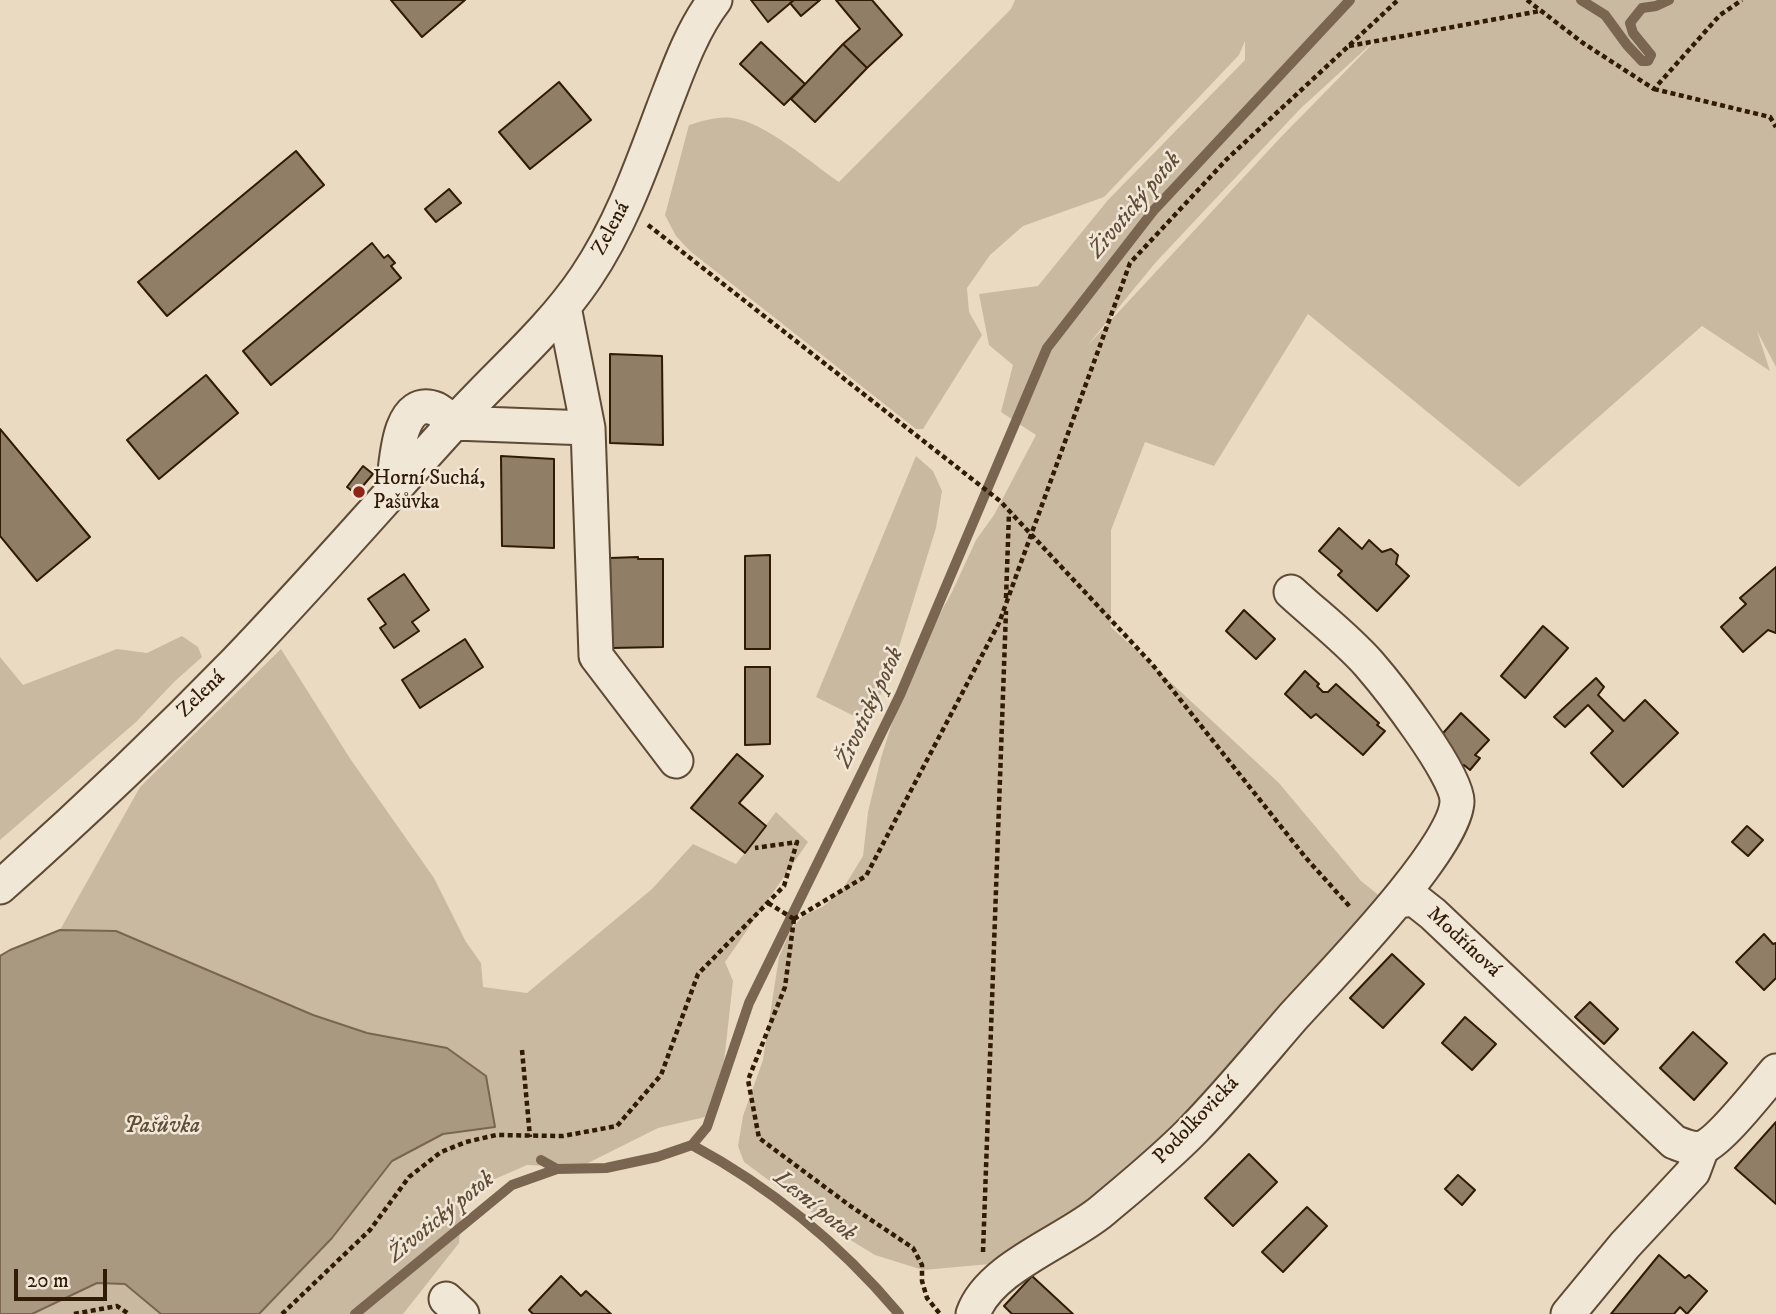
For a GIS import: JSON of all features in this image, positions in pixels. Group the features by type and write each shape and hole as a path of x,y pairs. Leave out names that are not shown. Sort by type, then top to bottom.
{"street":[{"name":"Zelená","path":"0,887 55,838 235,663 393,492 401,432 413,412 422,408 433,408 454,422 565,307 587,276 626,206 679,67 715,0"},
{"path":"565,307 588,428 596,656 676,761"},
{"path":"454,422 588,428"},
{"name":"Modřínová","path":"1291,592 1368,663 1419,731 1456,791 1457,803 1446,831 1399,901"},
{"name":"Modřínová","path":"1399,901 1410,898 1425,907 1674,1142 1690,1148 1702,1148"},
{"name":"Podolkovická","path":"977,1305 1021,1262 1100,1213 1193,1130 1399,901"},
{"path":"1568,1314 1625,1245 1693,1172 1702,1148 1716,1139 1776,1071"}],"path":[{"path":"794,919 866,876 999,622 1130,263 1227,159 1398,0"},
{"path":"1527,0 1583,43 1654,89 1770,117 1776,127"},
{"path":"1654,89 1720,15 1742,0"},
{"path":"1348,47 1541,11"},
{"path":"626,206 662,238 1000,501 1152,664 1306,858 1371,930"},
{"path":"977,1305 1009,511"},
{"path":"282,1314 370,1230 409,1177 441,1152 466,1142 496,1135 563,1136 617,1126 661,1075 698,974 783,886 797,842 755,848"},
{"path":"768,903 794,919"},
{"path":"794,919 785,987 748,1080 759,1138 849,1205 913,1248 922,1265 922,1281 927,1298 940,1314"},
{"path":"522,1051 530,1137"},
{"path":"74,1314 117,1306 130,1314"}],"shaded area":[{"path":"1015,0 1776,0 1776,367 1757,331 1770,371 1702,326 1519,487 1308,314 1214,466 1145,442 1111,530 1111,627 1279,783 1361,881 1381,897 1155,1146 1101,1195 990,1264 923,1270 875,1255 847,1238 744,1162 738,1146 743,1116 763,1060 779,957 791,929 803,916 824,906 844,887 863,856 868,812 898,704 925,640 952,592 976,540 994,515 1036,435 1001,412 1013,365 989,345 979,294 1038,286 1108,200 1245,60 1245,41 1239,55 1104,197 1023,226 990,255 967,288 969,312 982,335 923,429 916,429 690,251 676,236 665,215 689,125 721,118 745,121 773,135 839,182 1011,9","holes":["1384,32 1281,137 1087,346 1156,262 1300,109"]},
{"path":"916,456 933,471 942,491 936,528 893,666 868,723 816,697"},
{"path":"182,636 198,647 202,657 136,722 0,840 0,657 23,685 117,649 147,653"},
{"path":"281,649 351,760 434,878 466,942 481,963 483,987 527,993 652,889 693,844 736,864 776,812 808,842 725,962 733,981 724,1062 705,1117 658,1128 580,1167 527,1165 463,1193 459,1243 403,1314 259,1314 332,1238 392,1161 443,1134 495,1127 367,1033 313,1015 116,931 60,930 140,787"},
{"path":"97,1283 125,1284 161,1314 32,1314"}],"water":[{"name":"Pašůvka","path":"60,930 116,931 313,1015 367,1033 447,1048 486,1076 495,1127 443,1134 392,1161 332,1238 259,1314 161,1314 125,1284 97,1283 32,1314 0,1314 0,956"}],"building":[{"path":"391,0 465,0 422,37"},
{"path":"751,0 794,0 768,22"},
{"path":"794,0 820,0 801,16 790,3"},
{"path":"836,0 872,0 902,35 867,68 843,44 860,29"},
{"path":"761,42 805,84 784,105 740,64"},
{"path":"843,44 867,68 815,122 791,99"},
{"path":"559,82 591,120 530,169 499,132"},
{"path":"296,151 324,185 167,316 138,282"},
{"path":"449,189 461,203 436,222 425,209"},
{"path":"372,243 384,258 388,255 395,263 391,266 401,278 271,385 243,351"},
{"path":"610,354 662,356 663,445 610,443"},
{"path":"206,375 238,413 159,479 127,440"},
{"path":"0,429 90,537 37,581 0,536"},
{"path":"501,456 554,459 554,548 502,546"},
{"path":"363,466 373,474 356,494 347,487"},
{"path":"1339,528 1362,549 1369,540 1382,552 1391,549 1398,555 1396,564 1409,576 1377,611 1338,575 1342,571 1319,551"},
{"path":"770,555 770,649 745,649 745,556"},
{"path":"610,558 663,559 663,647 611,648"},
{"path":"1776,567 1776,633 1768,630 1743,652 1721,627 1746,604 1740,598"},
{"path":"404,574 429,610 412,622 419,631 394,648 380,628 386,624 368,599"},
{"path":"1244,610 1275,639 1256,659 1226,631"},
{"path":"1543,626 1568,648 1525,698 1501,676"},
{"path":"465,639 483,667 420,708 402,680"},
{"path":"745,667 770,667 770,744 745,745"},
{"path":"1305,671 1319,684 1317,686 1323,692 1328,692 1336,684 1385,731 1363,755 1316,714 1311,718 1285,694"},
{"path":"1596,678 1604,687 1598,695 1624,721 1645,700 1678,733 1623,787 1591,753 1613,731 1588,705 1565,727 1554,717"},
{"path":"1461,713 1489,740 1475,755 1480,758 1470,770 1464,765 1463,767 1436,741"},
{"path":"737,754 763,776 739,803 766,826 745,853 691,808"},
{"path":"1747,826 1763,840 1748,856 1732,842"},
{"path":"1764,934 1773,944 1776,943 1776,978 1764,990 1736,962"},
{"path":"1392,954 1424,984 1383,1028 1350,998"},
{"path":"1590,1002 1618,1029 1604,1044 1575,1017"},
{"path":"1465,1017 1496,1044 1472,1070 1442,1043"},
{"path":"1693,1032 1727,1063 1694,1100 1660,1068"},
{"path":"1776,1122 1776,1204 1735,1168"},
{"path":"1249,1154 1277,1182 1233,1226 1205,1198"},
{"path":"1458,1175 1475,1190 1462,1205 1445,1189"},
{"path":"1307,1207 1327,1226 1283,1272 1262,1252"},
{"path":"1659,1255 1685,1278 1689,1275 1707,1291 1687,1314 1680,1307 1674,1314 1611,1314"},
{"path":"561,1276 581,1296 586,1291 611,1314 533,1314 529,1310"},
{"path":"1032,1276 1073,1314 1012,1314 1004,1306"}],"waterway":[{"name":"Životický potok","path":"355,1314 512,1185 557,1169 606,1168 657,1157 692,1145 707,1127 749,1003 900,695 1047,348 1154,210 1350,0"},
{"path":"1581,0 1605,15 1642,61 1648,61 1651,55 1633,33 1630,23 1642,8 1669,0"},
{"name":"Lesní potok","path":"692,1145 750,1180 804,1220 853,1265 899,1314"},
{"path":"541,1160 557,1169"}],"place":[{"name":"Horní Suchá, Pašůvka","path":"359,492"}]}
